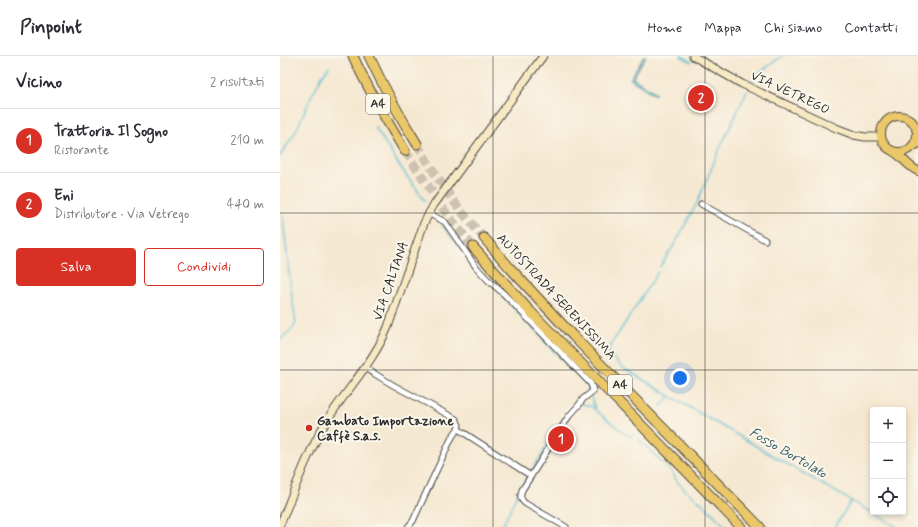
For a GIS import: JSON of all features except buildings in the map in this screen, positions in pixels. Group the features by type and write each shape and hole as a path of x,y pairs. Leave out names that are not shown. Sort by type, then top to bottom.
{"highway":[{"name":"A4","path":"353,56 387,122 405,151"},
{"name":"A4","path":"369,56 388,94 417,144"},
{"name":"AUTOSTRADA SERENISSIMA","path":"484,238 568,331 760,527"},
{"name":"AUTOSTRADA SERENISSIMA","path":"473,247 527,308 740,527"}],"main road":[{"name":"VIA CALTANA","path":"280,526 309,455 321,431 366,368 386,332 428,213 458,170 543,56"},
{"name":"VIA VETREGO","path":"693,56 746,86 836,128 854,135 881,137"},
{"path":"909,164 908,156 914,146 918,131 914,122 910,119 902,116 894,116 884,124 881,133 883,142 886,147 900,155 912,168 918,170"},
{"path":"890,150 899,152 908,150 914,146"}],"street":[{"path":"701,204 765,240"},
{"path":"428,213 444,222 476,267 591,384 593,391 586,396 569,416 529,475 520,494 523,502 566,527"},
{"path":"366,368 393,385 456,419 459,425 431,480 413,521 408,527"},
{"path":"458,429 529,475"}],"water":[{"path":"644,56 646,56 633,78 657,93 655,95 630,79"}],"waterway":[{"path":"681,56 692,62"},
{"path":"752,82 762,71 782,56"},
{"path":"280,156 296,131 312,95 322,76 329,67"},
{"path":"660,267 677,240 697,203 720,148 747,91"},
{"path":"375,127 399,165 425,201"},
{"path":"280,211 283,219 296,323 293,328 280,340"},
{"path":"442,225 459,247"},
{"path":"658,272 608,351 609,354 622,367 670,396 661,406"},
{"path":"501,294 587,385 589,391"},
{"name":"Fosso Bortolato","path":"670,396 897,527"},
{"path":"591,397 595,408"},
{"path":"567,415 574,405 578,404"},
{"path":"582,404 593,407 627,435 631,436 634,433"},
{"path":"502,527 517,494 552,438"},
{"name":"Fosso Bortolato","path":"638,439 672,472 678,483 703,504 726,527"},
{"path":"835,527 851,501"}],"tunnel":[{"path":"417,144 435,174 452,198 484,238"},
{"path":"405,151 444,210 473,247"}],"place":[{"name":"Eni","path":"701,98"},
{"name":"Gambato Importazione Caffè S.a.s.","path":"309,428"},
{"name":"Trattoria Il Sogno","path":"561,439"}]}
